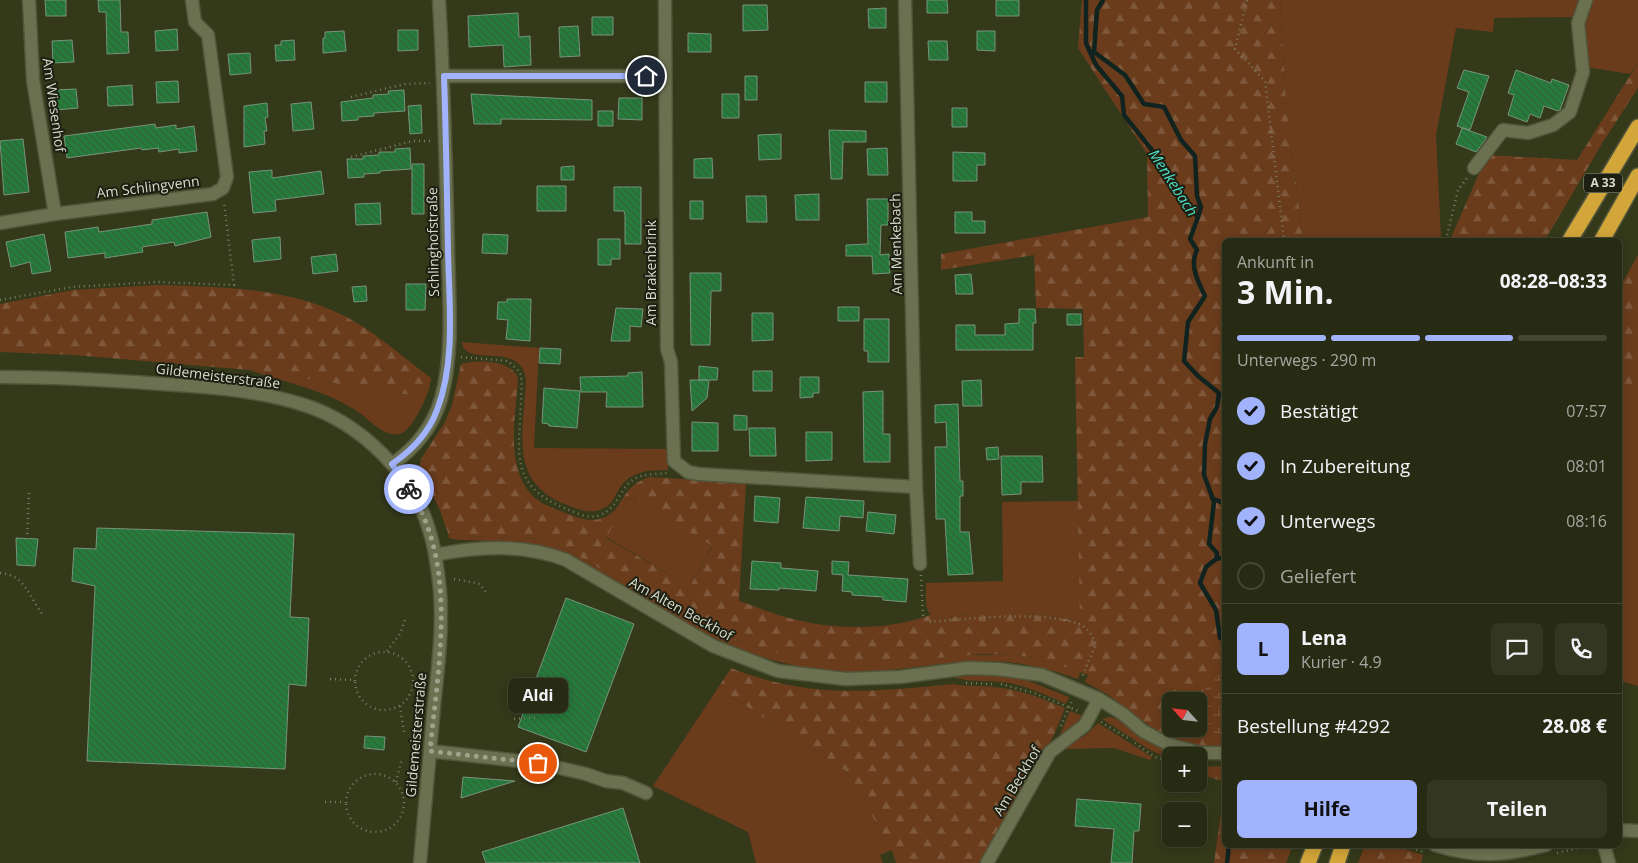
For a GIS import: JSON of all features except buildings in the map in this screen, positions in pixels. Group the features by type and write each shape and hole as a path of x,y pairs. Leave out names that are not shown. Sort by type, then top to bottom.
{"highway":[{"name":"A 33","path":"1571,238 1638,127"},
{"name":"A 33","path":"1603,238 1638,176"},
{"path":"1308,863 1314,848"},
{"path":"1337,863 1342,848"}],"street":[{"name":"Am Wiesenhof","path":"29,0 33,80 55,214"},
{"path":"192,0 195,22 208,35 227,177 223,188"},
{"name":"Schlinghofstraße","path":"392,464 403,457 430,424 441,397 448,355 444,79 439,0"},
{"name":"Am Brakenbrink","path":"665,0 667,349 671,362 673,452 674,461 680,467"},
{"name":"Am Menkebach","path":"905,0 916,487 920,564"},
{"path":"1474,168 1503,130 1528,133 1553,125 1570,112 1583,72 1578,23 1586,0"},
{"path":"444,79 665,76"},
{"name":"Am Schlingvenn","path":"0,223 213,194 223,188"},
{"name":"Gildemeisterstraße","path":"0,376 199,387 282,399 306,405 343,423 366,439 392,464 421,510 430,533 440,589 440,642 420,863"},
{"path":"680,467 688,472 699,474 916,487"},
{"name":"Am Alten Beckhof","path":"435,555 498,547 532,550 549,554 566,560 713,646 778,671 846,679 900,677 968,668 998,669 1042,675 1099,699 1123,714 1143,731 1184,750 1222,753"},
{"name":"Am Beckhof","path":"987,863 1050,752 1084,725 1091,716 1099,699"},
{"path":"430,751 538,763 586,774 606,781 623,783 646,793"},
{"path":"1622,830 1638,831"},
{"path":"1446,848 1473,855 1497,855 1531,848"},
{"path":"1605,848 1609,863"}],"path":[{"path":"1247,0 1235,49 1265,81 1284,238"},
{"path":"351,97 405,84 444,79"},
{"path":"351,157 413,141 445,141"},
{"path":"1446,238 1458,190 1474,168"},
{"path":"0,300 72,287 156,282 234,285 223,188"},
{"path":"448,355 508,361 520,372 520,464 530,485 537,494 551,502 582,516 599,516 614,506 626,486 634,479 641,476 670,473 680,467"},
{"path":"27,539 29,494"},
{"path":"920,564 923,614 929,622 1027,617 1080,625 1092,634 1096,644 1069,708"},
{"path":"0,574 9,574 25,584 44,616"},
{"path":"440,589 454,587 454,578 480,584 487,594"},
{"path":"387,651 400,634 406,617"},
{"path":"387,651 398,654 407,661 413,671 414,683 411,694 400,706 383,711 372,708 363,701 356,692 355,680 357,668 364,659 375,653 387,651"},
{"path":"942,672 966,683 997,684 1015,687 1091,716 1107,724 1155,756 1162,758"},
{"path":"330,679 355,680"},
{"path":"400,706 404,733"},
{"path":"514,719 539,717"},
{"path":"396,782 402,758"},
{"path":"375,773 387,775 396,782 402,792 405,803 402,815 396,824 386,831 374,833 358,827 347,814 345,802 347,791 354,781 364,775 375,773"},
{"path":"325,802 345,802"}],"green space":[{"path":"1082,0 1280,0 1286,102 1303,238 1222,238 1222,748 1185,744 1170,738 1208,738 1208,692 1162,692 1162,734 1107,694 1085,682 1088,675 1051,662 1018,655 981,654 882,663 828,664 781,655 716,634 548,539 465,536 448,533 439,508 419,468 421,459 445,422 452,405 461,364 484,361 502,364 514,372 518,378 514,422 517,467 522,481 530,493 545,504 587,520 598,519 610,514 633,486 650,477 746,483 739,601 789,618 841,627 896,624 930,615 937,618 991,613 1030,613 1080,621 1075,357 1084,357 1083,309 1036,308 1034,255 941,270 941,254 1148,217 1147,154 1078,48","holes":["629,497 713,546 690,586 606,538"]},
{"path":"1280,0 1638,0 1638,63 1630,74 1586,67 1573,17 1494,18 1493,32 1456,28 1436,135 1441,237 1450,238 1303,238 1286,102"},
{"path":"1638,63 1638,88 1603,142 1546,238 1451,238 1487,155 1577,160"},
{"path":"1638,255 1638,381 1622,389 1622,283"},
{"path":"156,285 234,288 259,291 310,302 334,311 367,329 431,378 429,389 416,396 249,370 74,355 0,352 0,304 73,290"},
{"path":"462,342 539,348 534,448 668,449 668,470 646,471 633,476 622,484 609,505 595,511 576,509 548,495 535,483 527,469 523,453 522,436 526,380 522,368 514,361 504,357 472,354 465,350"},
{"path":"249,370 416,396 429,389 409,427 400,434 394,434 383,431 357,411 332,397"},
{"path":"1638,381 1638,686 1622,682 1622,389"},
{"path":"629,497 713,545 690,586 606,537"},
{"path":"1078,501 1081,621 1030,613 991,613 937,618 929,613 926,604 926,583 1003,581 1002,502"},
{"path":"448,533 465,536 548,539 716,634 781,655 1018,655 1051,662 1080,672 1078,679 1032,666 1009,662 985,661 866,672 810,669 773,660 737,648 669,615 569,556 542,547 501,542 458,540 449,538"},
{"path":"1220,667 1222,667 1222,699 1218,701 1219,708 1222,708 1221,737 1208,736 1208,692 1202,692 1215,679"},
{"path":"731,668 787,685 841,691 868,691 953,684 995,687 1026,693 1065,708 1054,735 979,863 896,863 892,850 846,771 718,688"},
{"path":"988,674 1026,680 1069,697 1066,704 1011,683 966,680 953,677"},
{"path":"718,688 846,771 892,850 880,855 883,863 756,863 748,832 653,786"},
{"path":"1070,711 1082,716 1074,727 1060,735"},
{"path":"1110,717 1117,719 1152,744 1162,748 1162,755 1150,750 1102,719"},
{"path":"1098,723 1152,757 1150,760 1114,748 1063,749 1087,734"},
{"path":"1222,766 1222,781 1207,776 1207,767"},
{"path":"1222,804 1222,848 1292,848 1286,863 1214,863"},
{"path":"1364,848 1402,848 1423,855 1421,863 1358,863"}],"waterway":[{"name":"Menkebach","path":"1086,0 1086,43 1096,65 1122,96 1124,115 1152,150 1172,181 1180,198 1198,217 1190,239 1197,250 1194,267 1205,296 1188,322 1184,361 1198,376 1219,393 1217,407 1210,419 1205,444 1204,475 1214,502 1209,544 1217,553 1216,559 1206,567 1200,583 1216,610 1220,638 1222,639"},
{"path":"1103,0 1097,10 1094,52 1125,75 1144,104 1164,107 1181,140 1195,156 1197,196 1201,207 1198,217"},
{"path":"1212,498 1222,503"},
{"path":"1216,559 1222,558"},
{"name":"Menkebach","path":"1227,863 1229,848"}],"way so far":[{"path":"409,489 421,510 430,533 440,589 440,642 430,751 494,756 538,763"}],"place":[{"name":"Aldi","path":"538,763"}],"route":[{"path":"409,489 392,464 403,457 417,442 437,411 445,382 448,355 449,316 444,76 646,76"}]}
